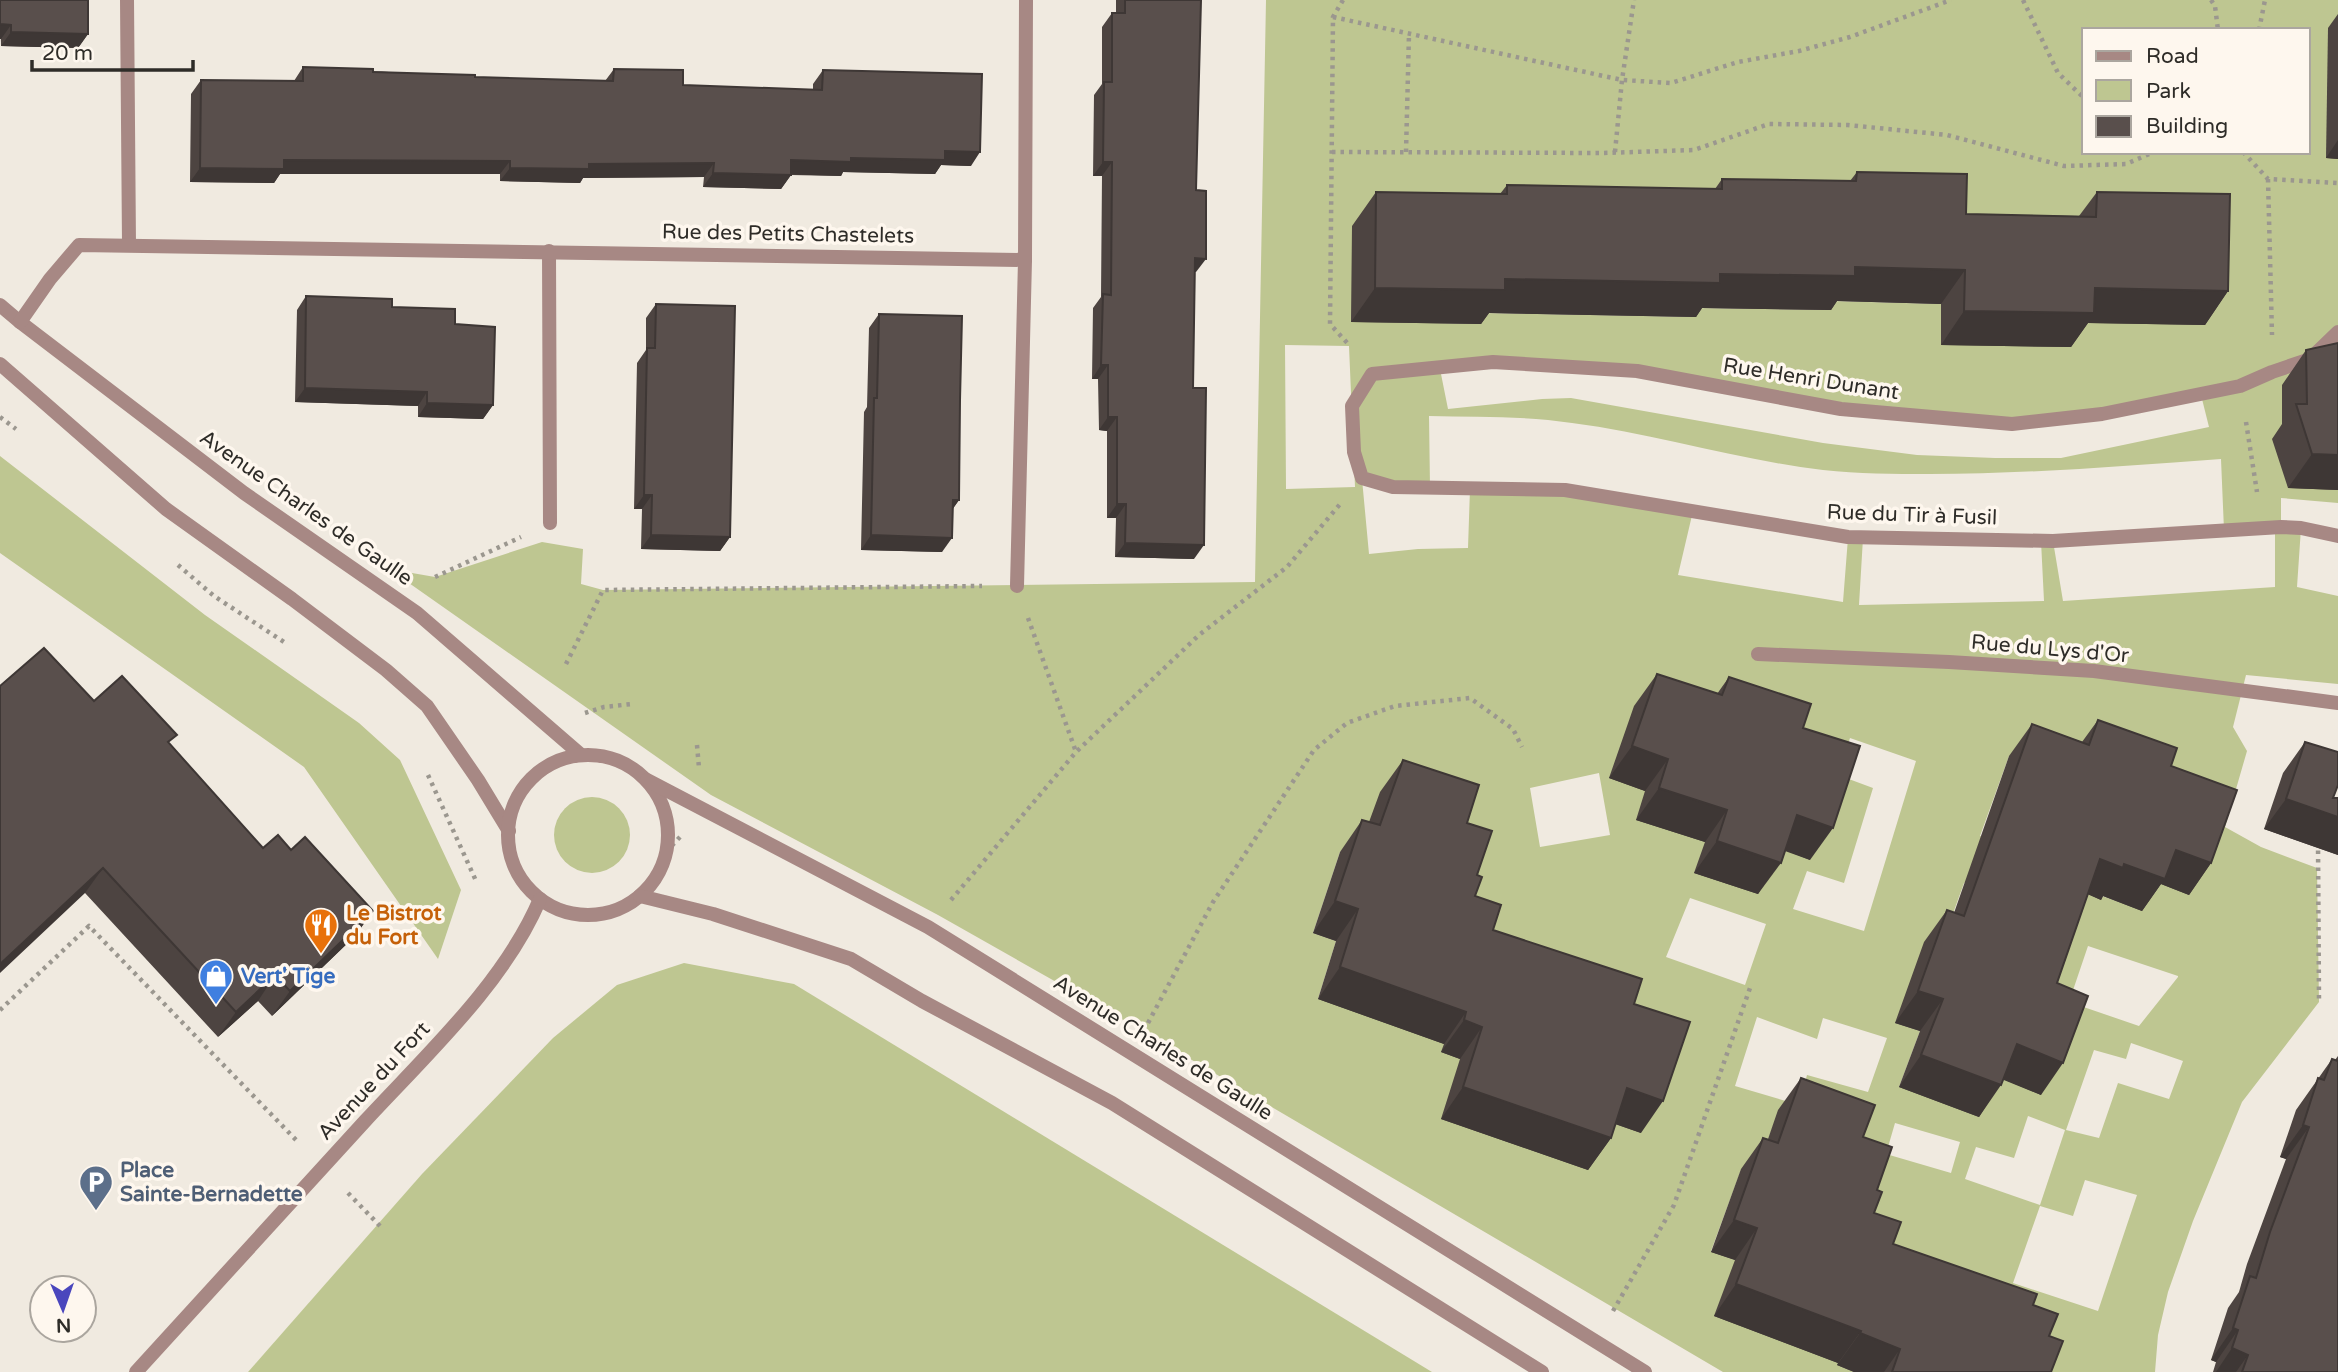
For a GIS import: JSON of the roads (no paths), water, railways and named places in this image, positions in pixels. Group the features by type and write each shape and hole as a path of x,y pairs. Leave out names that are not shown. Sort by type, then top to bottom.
{"street":[{"path":"127,0 129,244"},
{"path":"1017,586 1025,260 1026,0"},
{"name":"Rue des Petits Chastelets","path":"20,323 50,278 79,245 1025,260"},
{"path":"549,251 550,523"},
{"name":"Avenue Charles de Gaulle","path":"0,305 244,493 417,613 580,754"},
{"name":"Rue Henri Dunant","path":"1362,478 1353,452 1352,405 1372,374 1493,362 1637,372 1841,409 2012,424 2102,414 2240,386 2310,359 2338,332"},
{"path":"0,364 166,509 386,670 427,706 509,831"},
{"name":"Rue du Tir à Fusil","path":"1362,478 1393,487 1564,490 1848,537 2053,541 2263,527 2301,528 2338,536"},
{"name":"Rue du Lys d'Or","path":"1758,654 2094,671 2338,703"},
{"path":"580,754 604,756 627,764 647,780 661,801 668,826 666,852 657,876 640,896 620,908 596,915 573,914 540,899 516,870 508,844 509,818 519,794 536,774 556,760 580,754"},
{"name":"Avenue Charles de Gaulle","path":"647,780 928,927 1645,1372"},
{"path":"640,896 713,914 851,959 922,1002 1112,1103 1542,1372"},
{"name":"Avenue du Fort","path":"136,1372 273,1219 473,1005 522,934 540,899"}],"place":[{"name":"Le Bistrot du Fort","path":"321,955"},
{"name":"Vert' Tige","path":"216,1006"},
{"name":"Place Sainte-Bernadette","path":"96,1212"}]}
